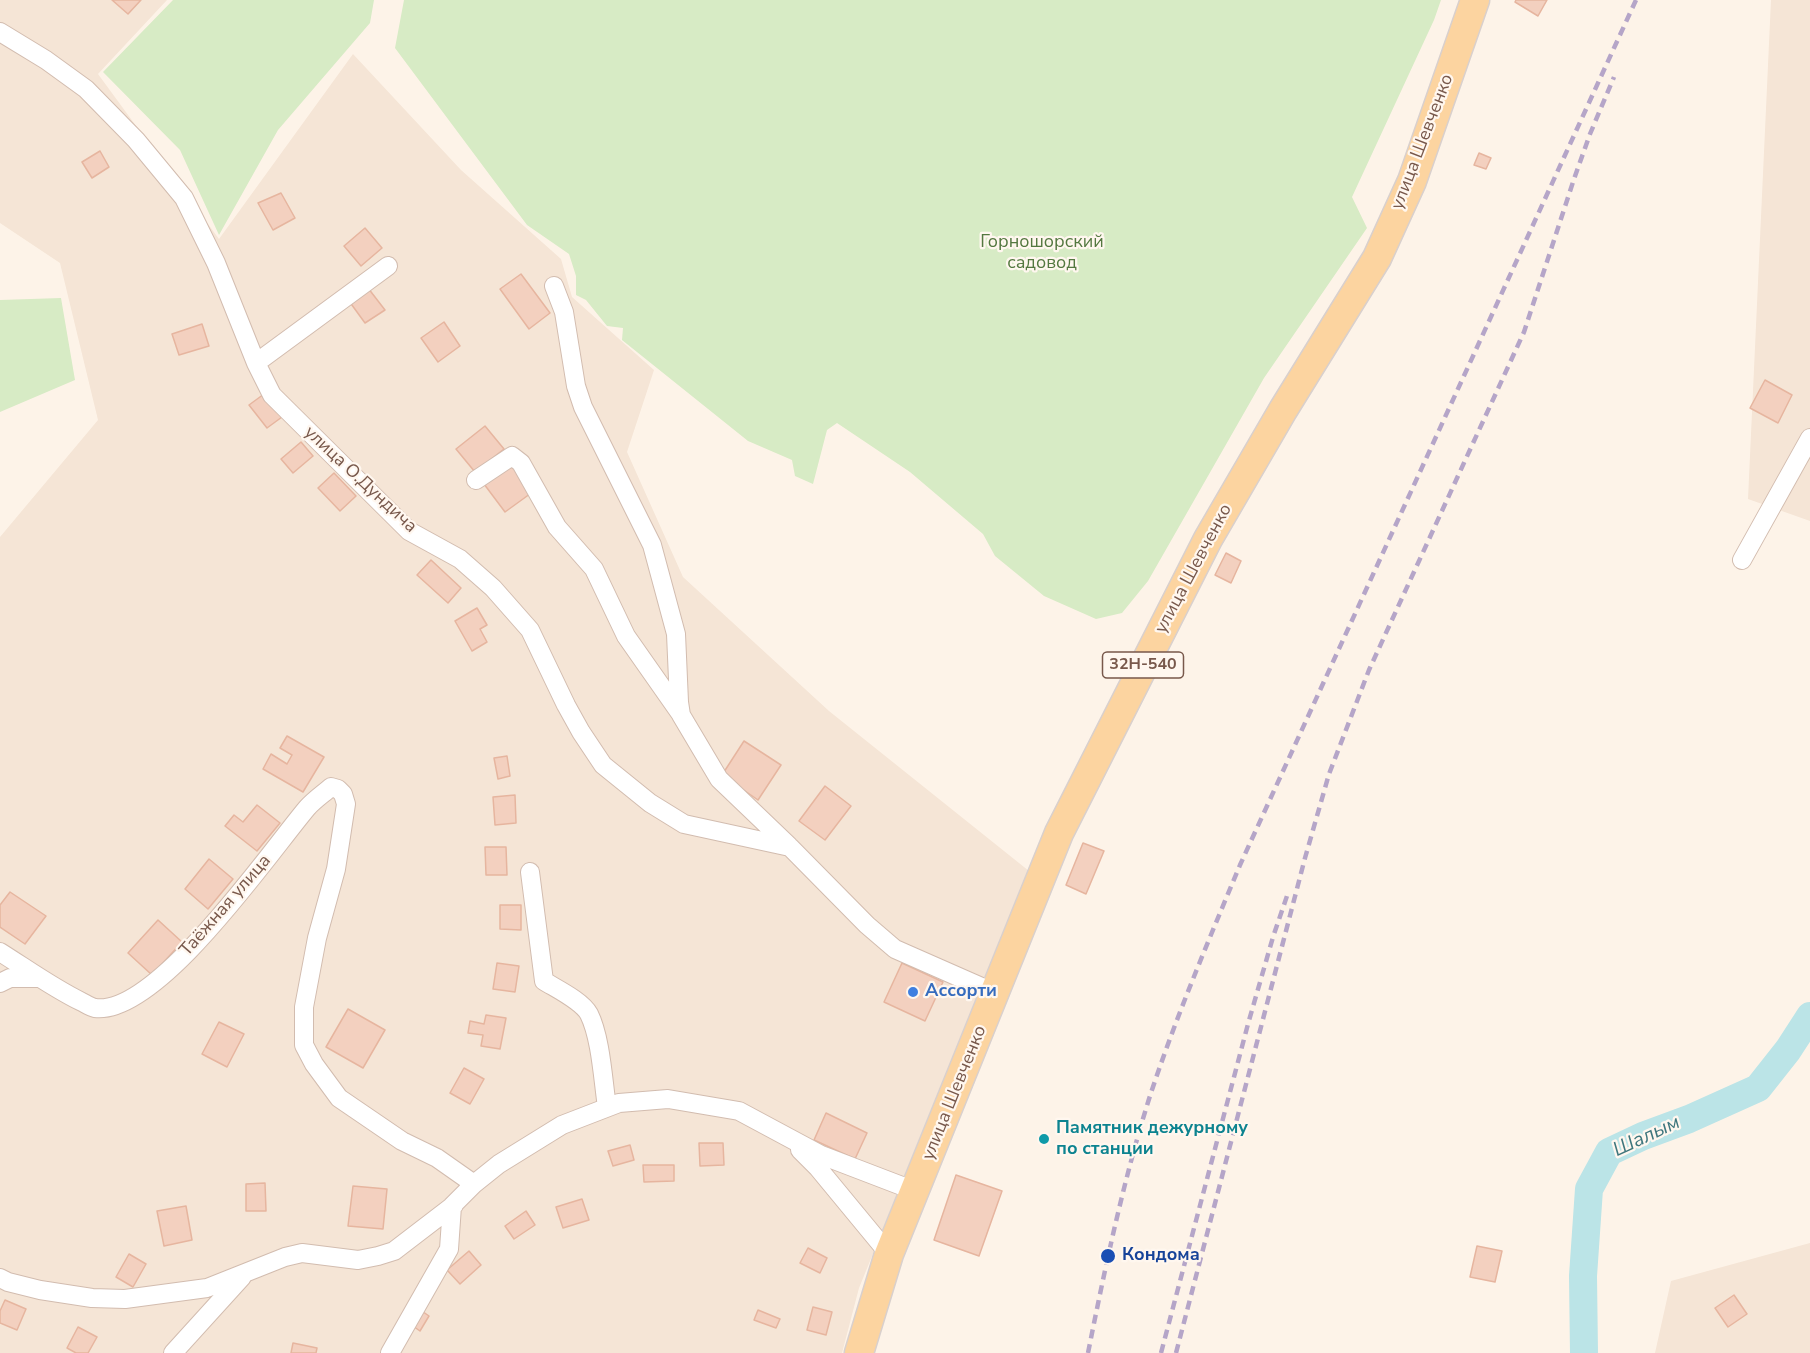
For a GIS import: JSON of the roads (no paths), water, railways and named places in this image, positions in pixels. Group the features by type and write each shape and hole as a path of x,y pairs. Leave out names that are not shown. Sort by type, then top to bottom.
{"main road":[{"name":"улица Шевченко","path":"859,1353 889,1254 1059,833 1208,539 1283,410 1377,258 1412,181 1475,0"}],"street":[{"name":"улица О.Дундича","path":"0,32 46,60 86,89 136,140 184,198 216,263 256,363 272,395 409,531 460,559 493,588 530,630 566,705 603,765 650,803 684,824 790,847"},
{"path":"256,363 388,266"},
{"path":"554,286 564,312 576,386 583,407 647,535 658,567 676,634 681,715"},
{"path":"1742,560 1810,438"},
{"path":"476,480 512,456 521,463 557,527 594,569 626,636 681,715 719,779 867,925 895,949 995,993"},
{"name":"Таёжная улица","path":"0,952 94,1008 117,1005 142,991 193,948 309,807 331,787 338,789 343,794 346,804 336,869 317,938 304,1007 304,1045 324,1080 339,1098 402,1141 437,1158 474,1184"},
{"path":"530,872 544,981 570,996 589,1013 597,1042 607,1107"},
{"path":"0,983 10,978 41,978"},
{"path":"0,1278 40,1290 92,1298 124,1299 207,1288 285,1257 302,1253 358,1260 378,1257 394,1251 454,1205 474,1184 499,1164 562,1125 619,1103 668,1099 739,1111 821,1155 915,1191"},
{"path":"784,1134 818,1168 889,1254"},
{"path":"390,1353 449,1249 454,1205"},
{"path":"173,1353 248,1271"}],"waterway":[{"name":"Шалым","path":"1584,1353 1583,1276 1589,1189 1609,1152 1758,1088 1788,1050 1810,1016"}],"railway":[{"path":"1088,1353 1115,1225 1140,1130 1170,1040 1204,952 1240,865 1636,0"},
{"path":"1176,1353 1329,774 1369,670 1524,332 1574,179 1614,77"},
{"path":"1161,1353 1248,1024 1288,893"}],"place":[{"name":"Ассорти","path":"913,992"},
{"name":"Памятник дежурному по станции","path":"1044,1139"},
{"name":"Кондома","path":"1108,1256"}],"park label":[{"name":"Горношорский садовод","path":"1042,253"}]}
